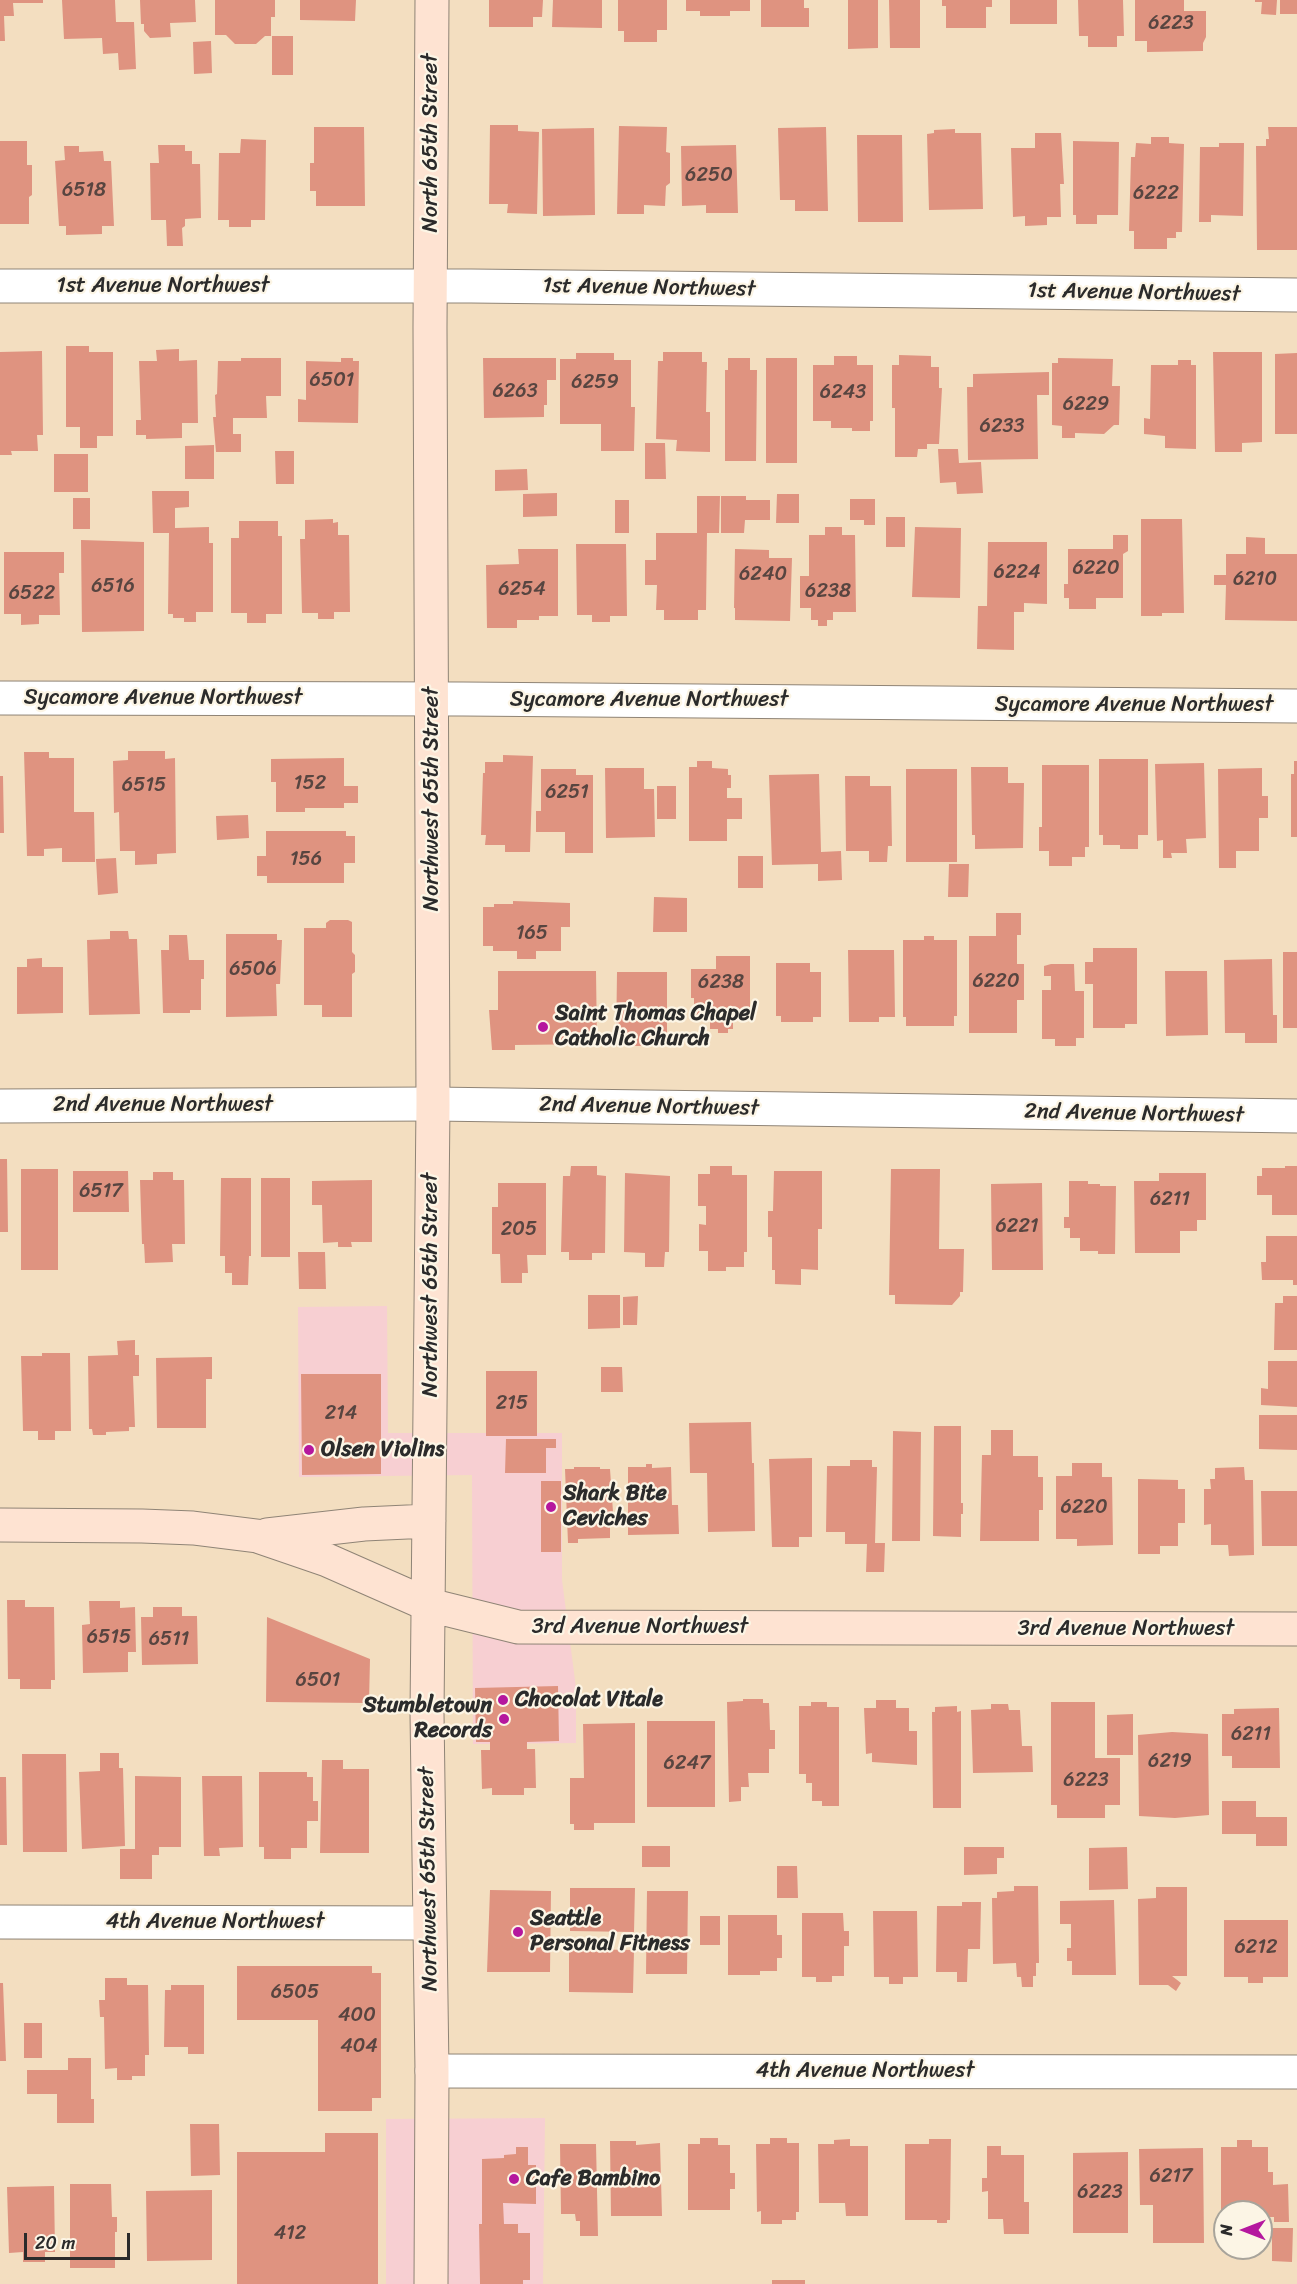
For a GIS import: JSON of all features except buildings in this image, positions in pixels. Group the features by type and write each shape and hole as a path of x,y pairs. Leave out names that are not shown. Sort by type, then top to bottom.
{"street":[{"name":"North 65th Street","path":"430,286 432,0"},
{"name":"1st Avenue Northwest","path":"0,286 430,286 1297,295"},
{"name":"Northwest 65th Street","path":"430,286 433,1104 427,1713 432,2071 431,2284"},
{"name":"Sycamore Avenue Northwest","path":"0,698 1297,706"},
{"name":"2nd Avenue Northwest","path":"0,1106 433,1104 1297,1116"},
{"path":"257,1536 364,1524 429,1521"},
{"name":"3rd Avenue Northwest","path":"0,1525 193,1528 257,1536 327,1560 429,1605 519,1627 1297,1629"},
{"name":"4th Avenue Northwest","path":"0,1922 429,1923"},
{"name":"4th Avenue Northwest","path":"432,2071 1297,2072"}],"shaded area":[{"path":"387,1306 388,1433 562,1433 562,1580 576,1688 576,1743 473,1744 472,1475 299,1477 298,1307"},
{"path":"545,2118 543,2284 386,2284 386,2119"}],"place":[{"name":"Saint Thomas Chapel Catholic Church","path":"543,1027"},
{"name":"Olsen Violins","path":"309,1450"},
{"name":"Shark Bite Ceviches","path":"551,1507"},
{"name":"Chocolat Vitale","path":"503,1700"},
{"name":"Stumbletown Records","path":"504,1719"},
{"name":"Seattle Personal Fitness","path":"518,1932"},
{"name":"Cafe Bambino","path":"514,2179"}]}
